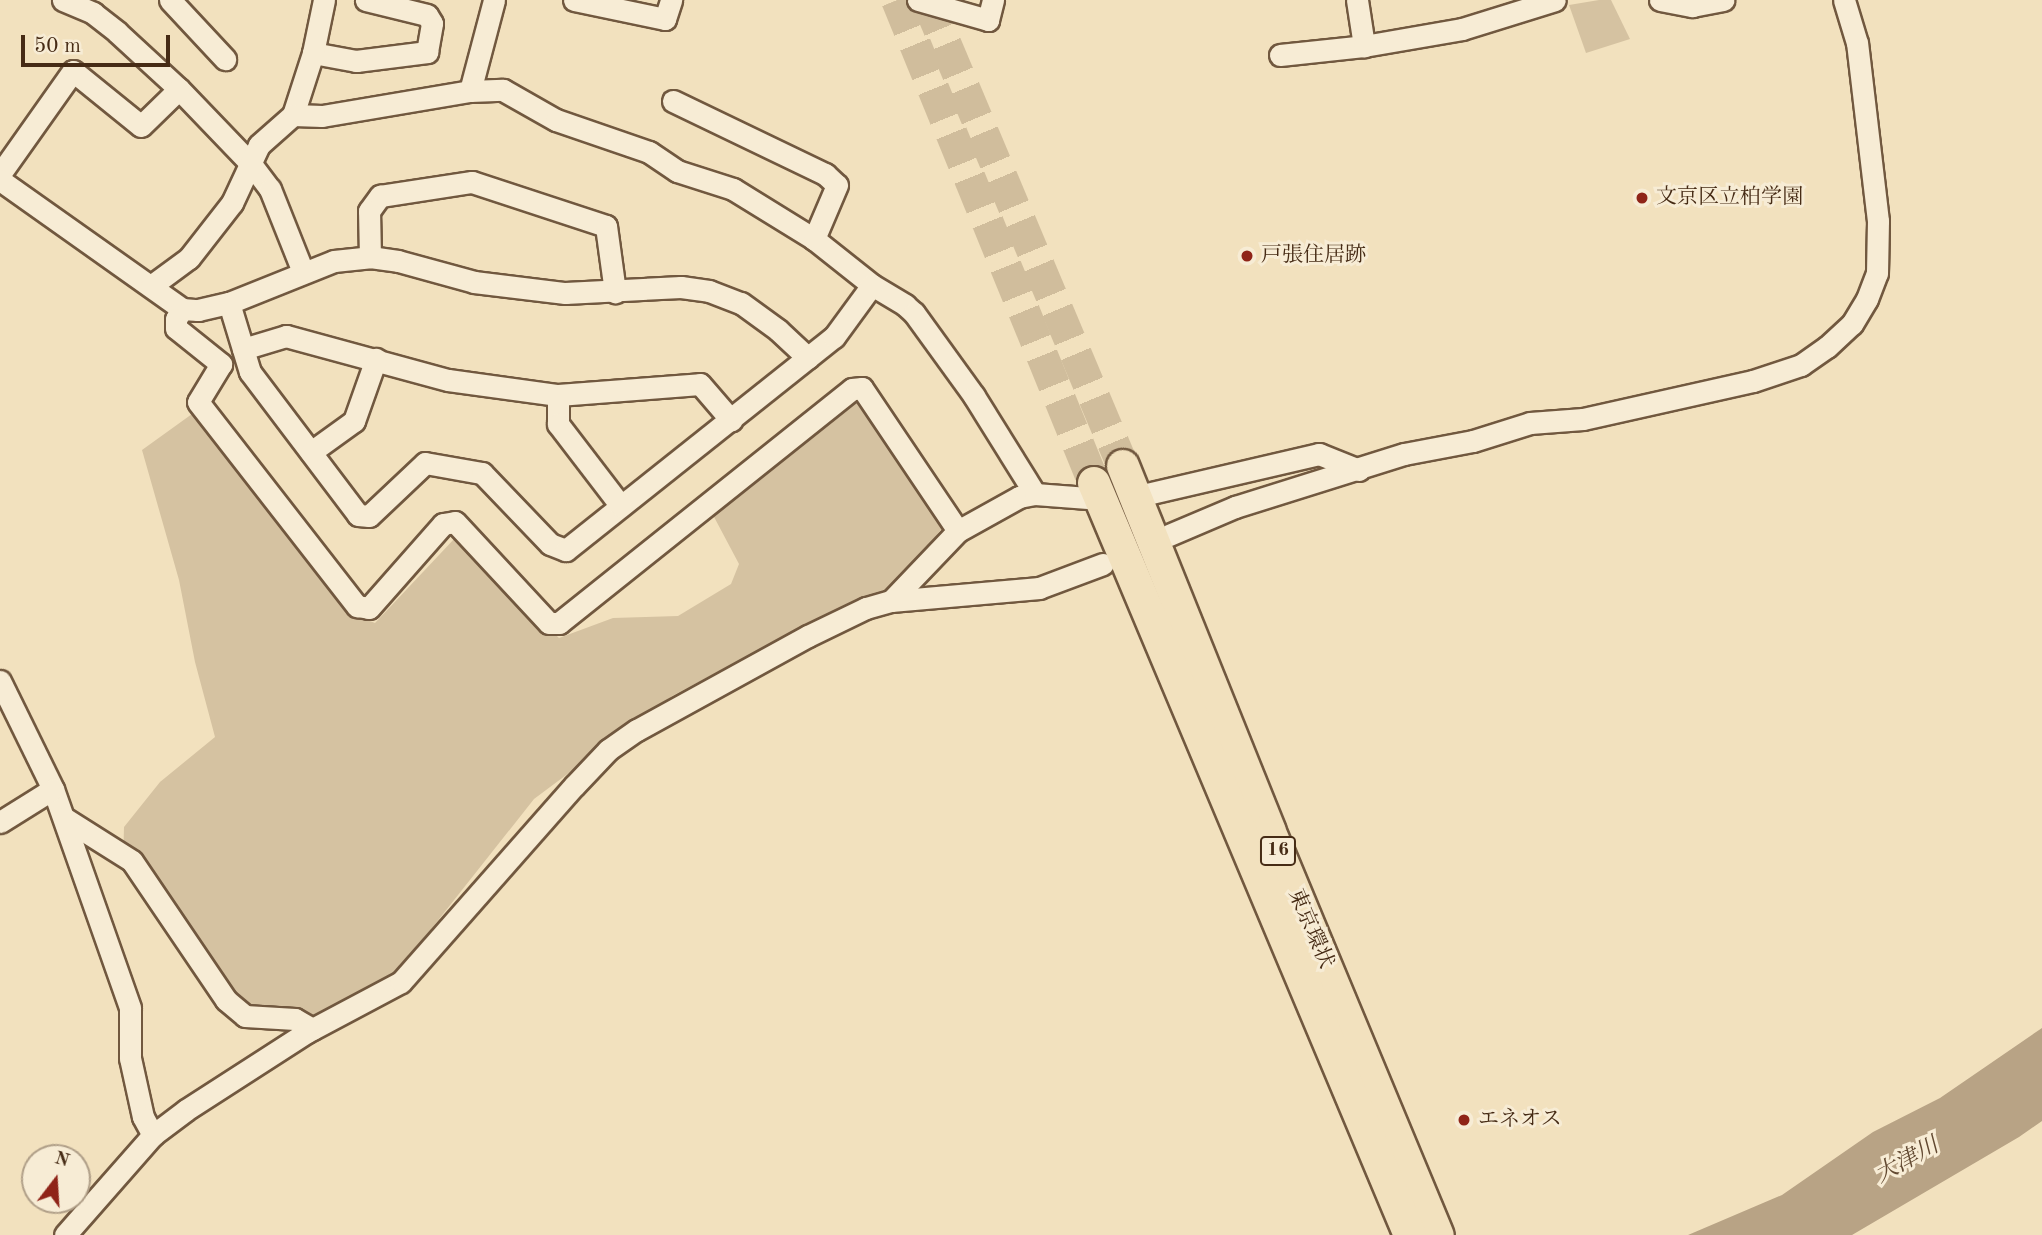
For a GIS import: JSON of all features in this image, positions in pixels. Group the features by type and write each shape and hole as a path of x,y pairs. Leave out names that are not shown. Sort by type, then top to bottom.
{"highway":[{"name":"東京環状","path":"1122,466 1438,1235"},
{"name":"東京環状","path":"1098,491 1410,1235"}],"street":[{"path":"63,0 93,13 179,89 251,164 270,189 303,272"},
{"path":"170,0 225,59"},
{"path":"151,286 190,258 232,203 259,145 293,115 313,53 324,0"},
{"path":"313,53 356,61 427,52 432,23 427,15 366,0"},
{"path":"470,91 494,0"},
{"path":"574,0 665,19 671,0"},
{"path":"918,0 988,20 993,0"},
{"path":"1357,0 1364,46"},
{"path":"1280,55 1364,46 1462,29 1550,0"},
{"path":"1660,0 1692,6 1723,0"},
{"path":"1169,536 1235,507 1404,454 1474,441 1530,423 1583,419 1753,381 1801,365 1852,324 1867,299 1877,273 1878,221 1857,43 1844,0"},
{"path":"0,174 73,71 141,126 179,89"},
{"path":"293,115 322,116 470,91 503,90 556,120 649,152 677,171 733,190 814,239 872,285 914,313 974,396 1035,494"},
{"path":"673,101 825,174 837,185 814,239"},
{"path":"0,180 182,309 198,310 229,303 334,261 370,257 398,261 474,282 565,293 681,287 709,291 741,303 771,324 808,358"},
{"path":"370,257 369,211 380,196 471,182 606,226 615,292"},
{"path":"229,303 250,372 358,515 364,518 425,463 482,473 558,549 572,546 834,337 872,285"},
{"path":"182,309 176,319 176,328 221,364 198,402 357,606 369,608 443,524 455,522 549,623 559,623 852,389 862,388 958,531"},
{"path":"243,349 286,336 448,380 558,394 700,384 731,420"},
{"path":"311,452 354,421 376,359"},
{"path":"558,394 558,424 621,506"},
{"path":"1135,497 1319,454 1359,470"},
{"path":"891,601 958,531 1019,497 1098,491"},
{"path":"65,1235 153,1135 186,1110 312,1029 401,982 497,870 608,750 637,730 808,636 866,608 891,601 1039,589 1103,564"},
{"path":"0,681 53,789 130,1008 130,1058 143,1117 153,1135"},
{"path":"0,822 53,789"},
{"path":"64,818 132,861 226,1000 245,1016 295,1019 312,1029"}],"shaded area":[{"path":"1611,0 1630,39 1586,53 1569,5"},
{"path":"859,401 944,526 890,590 829,613 672,696 534,799 398,971 311,1020 253,1010 204,977 123,865 124,827 160,782 215,737 195,662 179,580 142,450 192,414 357,616 375,623 455,538 559,638 613,618 678,616 731,584 739,564 713,515"}],"water":[{"name":"大津川","path":"2042,1028 2042,1121 1852,1235 1688,1235 1782,1195 1873,1132 1940,1098"}],"tunnel":[{"path":"897,0 1094,483"},
{"path":"927,0 1123,466"}],"place":[{"name":"文京区立柏学園","path":"1642,198"},
{"name":"戸張住居跡","path":"1247,256"},
{"name":"エネオス","path":"1464,1120"}]}
